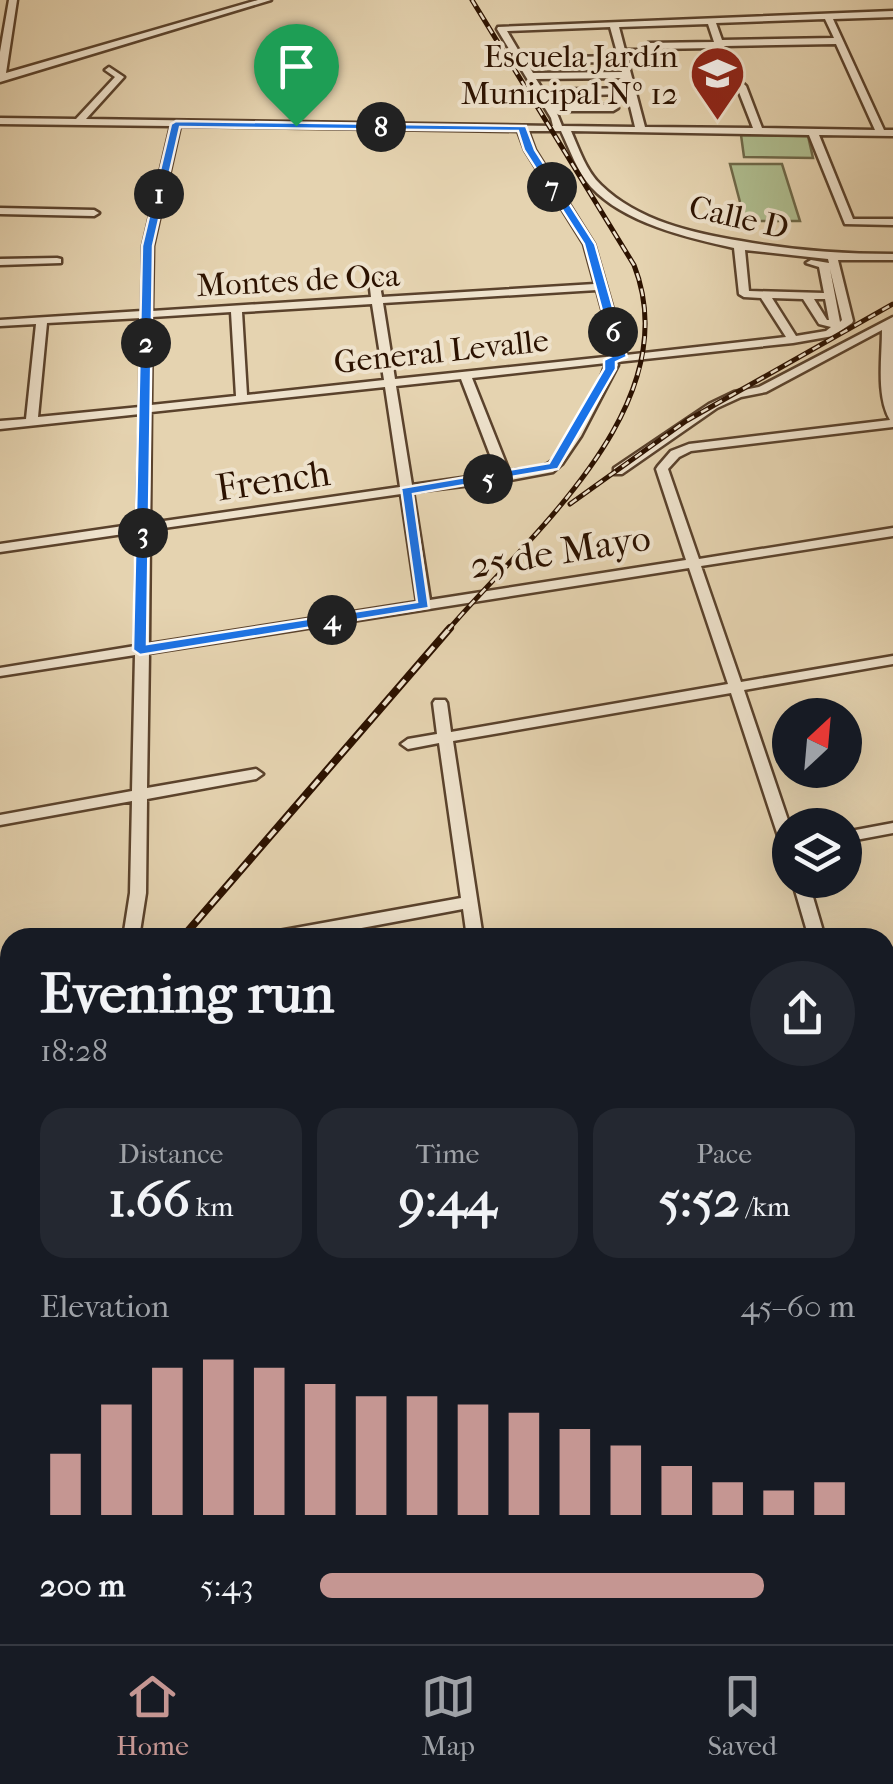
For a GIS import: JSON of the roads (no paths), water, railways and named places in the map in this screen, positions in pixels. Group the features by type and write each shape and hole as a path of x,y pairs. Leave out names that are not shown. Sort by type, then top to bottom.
{"street":[{"path":"12,0 4,27 0,77 267,0"},
{"path":"562,129 501,29 893,14"},
{"path":"828,17 881,133"},
{"path":"711,21 730,76 742,86 759,132"},
{"path":"614,25 642,130"},
{"path":"519,60 623,56 645,52 648,46 840,41"},
{"path":"79,122 120,77 109,70"},
{"path":"529,76 628,75"},
{"path":"540,93 632,90"},
{"path":"550,108 613,108"},
{"path":"0,121 893,133"},
{"path":"133,928 138,893 148,246 176,124"},
{"path":"522,128 530,150 589,244 615,359"},
{"name":"Calle D","path":"562,129 590,176 609,196 663,224 774,257 893,257"},
{"path":"812,132 849,222 893,222"},
{"path":"0,211 94,213"},
{"path":"740,250 744,294 830,296"},
{"path":"834,259 841,325"},
{"path":"0,262 57,261"},
{"path":"799,263 824,264 841,325"},
{"path":"374,280 424,605"},
{"name":"Montes de Oca","path":"0,323 599,287"},
{"path":"764,294 793,340"},
{"path":"807,296 823,322 841,325"},
{"path":"236,309 242,399"},
{"path":"32,421 42,320"},
{"name":"General Levalle","path":"0,425 793,340 823,336 841,325 889,325"},
{"path":"618,471 728,398 762,390 889,325 888,394 893,420 679,452 664,463 662,474 776,808"},
{"name":"French","path":"0,548 505,477 553,466 615,359"},
{"path":"466,376 505,477"},
{"path":"670,433 680,440 679,452"},
{"name":"25 de Mayo","path":"0,672 893,532"},
{"path":"408,744 893,660"},
{"path":"440,703 473,928"},
{"path":"0,820 256,774"},
{"path":"862,834 893,828"},
{"path":"806,898 815,928"},
{"path":"327,928 469,902"}],"railway":[{"path":"448,630 557,510 592,464 621,417 640,368 645,317 634,265 472,0"},
{"path":"570,504 686,421 893,304"},
{"path":"191,928 450,628"}],"place":[{"name":"Escuela Jardín Municipal Nº 12","path":"717,123"}]}
